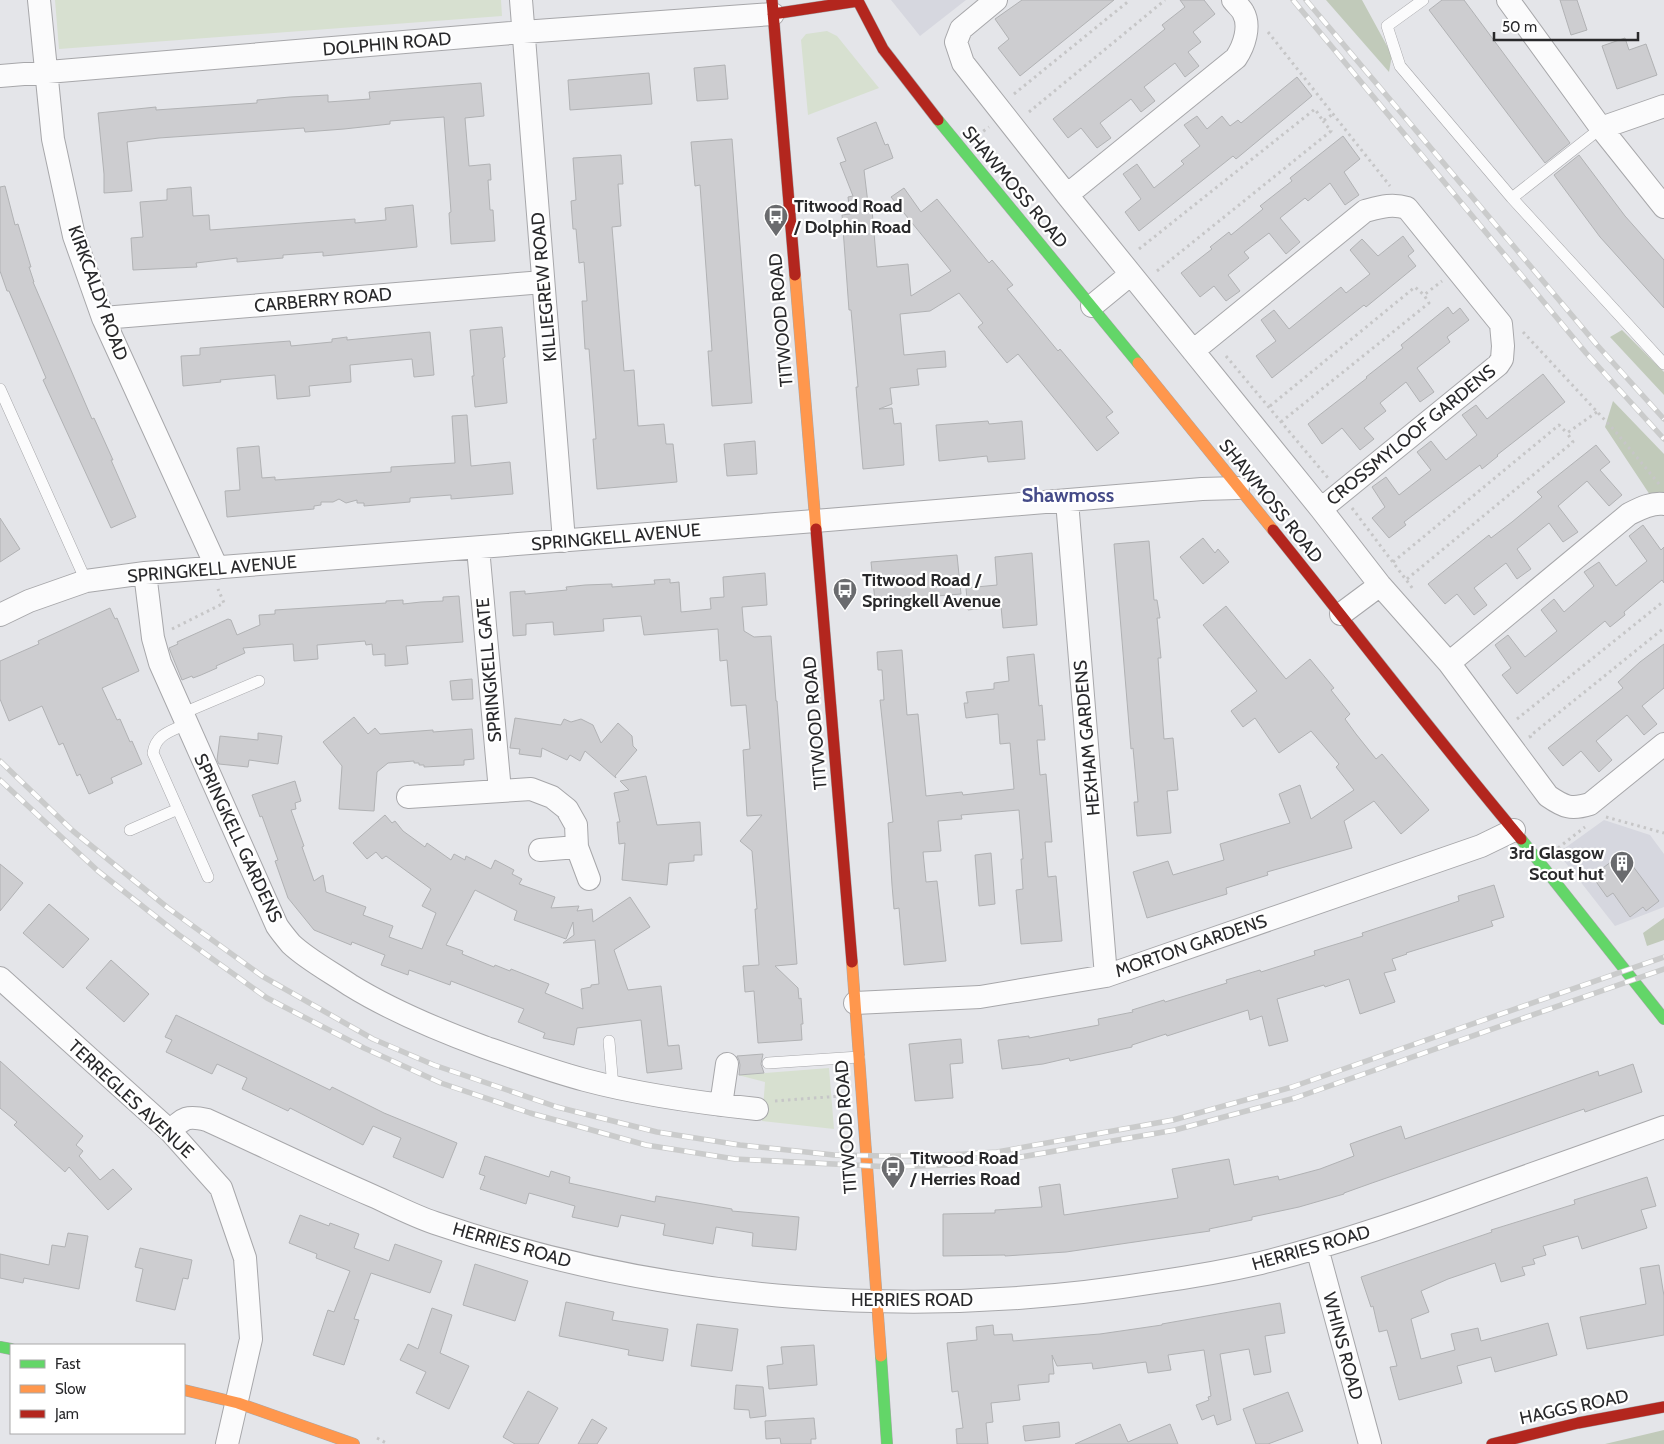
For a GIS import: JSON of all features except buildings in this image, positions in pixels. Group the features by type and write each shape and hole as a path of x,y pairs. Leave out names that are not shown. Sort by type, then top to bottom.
{"main road":[{"name":"SHAWMOSS ROAD","path":"773,7 860,0 883,49 960,148 1092,306 1342,614 1465,772 1539,860 1664,1019"},
{"name":"TITWOOD ROAD","path":"773,7 855,1003 887,1444"},
{"path":"185,1390 238,1403 354,1444"},
{"name":"HAGGS ROAD","path":"1492,1444 1526,1434 1664,1407"}],"street":[{"name":"KIRKCALDY ROAD","path":"39,0 52,138 74,236 103,318 213,569"},
{"name":"KILLIEGREW ROAD","path":"521,0 564,541"},
{"name":"CROSSMYLOOF GARDENS","path":"996,0 961,29 956,42 964,63 1131,274 1202,344 1321,509 1380,585 1449,663 1548,796 1564,807 1581,807 1588,815"},
{"path":"1508,0 1601,128 1664,207"},
{"name":"DOLPHIN ROAD","path":"0,76 524,32 773,7"},
{"path":"1067,195 1236,58 1242,48 1246,34 1239,7"},
{"path":"1601,128 1664,106"},
{"path":"1202,344 1365,211 1397,205 1407,208 1501,324"},
{"path":"1092,306 1131,274"},
{"name":"CARBERRY ROAD","path":"103,318 543,282"},
{"name":"CROSSMYLOOF GARDENS","path":"1321,509 1498,365 1502,358 1503,346 1501,324"},
{"name":"SPRINGKELL AVENUE","path":"0,615 29,601 86,581 145,573 1202,489 1238,488"},
{"name":"HEXHAM GARDENS","path":"1067,500 1106,976"},
{"path":"1449,663 1629,514 1640,508 1659,503 1664,504"},
{"name":"SPRINGKELL GATE","path":"478,548 500,791"},
{"name":"SPRINGKELL GARDENS","path":"145,573 153,638 160,663 277,926 291,944 323,968 367,995 404,1014 449,1034 541,1067 613,1087 757,1109"},
{"path":"1342,614 1380,585"},
{"path":"1588,815 1664,744"},
{"path":"408,797 531,789 552,796 567,809 576,825 577,847 589,879"},
{"name":"MORTON GARDENS","path":"855,1003 980,997 1106,976 1481,846 1514,830"},
{"path":"540,850 577,847"},
{"name":"TERREGLES AVENUE","path":"0,978 170,1131 221,1188 244,1258 251,1338 239,1389 238,1403 227,1444"},
{"path":"721,1105 727,1064"},
{"name":"HERRIES ROAD","path":"170,1131 182,1119 193,1116 207,1120 342,1183 432,1222 523,1250 605,1271 697,1287 784,1296 877,1302 1005,1299 1081,1294 1208,1274 1258,1264 1394,1224 1664,1127"},
{"name":"WHINS ROAD","path":"1316,1248 1370,1444"}],"lane":[{"path":"1423,0 1387,26 1400,66 1512,198 1664,364"},
{"path":"1512,198 1601,128"},
{"path":"0,389 86,581"},
{"path":"208,877 153,754 154,745 160,737 184,719 259,681"},
{"path":"130,830 178,809"},
{"path":"609,1041 613,1087"},
{"path":"768,1063 859,1057"}],"path":[{"path":"1014,94 1130,0"},
{"path":"1029,112 1165,0"},
{"path":"1239,7 1265,28 1407,208"},
{"path":"1139,249 1315,110 1331,131 1157,271"},
{"path":"1323,121 1333,114"},
{"path":"1424,295 1457,268"},
{"path":"1270,406 1415,287 1424,295 1429,303 1281,422"},
{"path":"1501,324 1521,329 1597,412 1664,490"},
{"path":"1202,344 1270,406 1341,494 1418,595"},
{"path":"1567,432 1597,412"},
{"path":"1394,562 1560,425 1567,432 1573,442 1406,579"},
{"path":"153,638 224,603 213,569"},
{"path":"1511,712 1517,719 1664,601"},
{"path":"1535,744 1530,736 1664,628"},
{"path":"1539,860 1559,847 1588,815 1600,815 1664,833"},
{"path":"757,1109 762,1101 861,1095"}],"shaded area":[{"path":"891,0 966,0 920,36"},
{"path":"1604,820 1650,835 1664,854 1664,907 1615,926 1558,853"}],"green space":[{"path":"55,0 501,0 502,16 59,49"},
{"path":"1326,0 1362,0 1392,55 1389,72"},
{"path":"827,31 837,36 879,88 808,115 801,40 806,34"},
{"path":"1622,330 1664,372 1664,395 1610,337"},
{"path":"1613,401 1664,454 1664,495 1650,495 1605,427"},
{"path":"1664,918 1664,940 1647,946 1643,933"},
{"path":"829,1068 834,1129 762,1121 765,1082 738,1075"},
{"path":"1664,1430 1664,1444 1605,1444"}],"railway":[{"path":"1293,0 1586,353 1664,439"},
{"path":"1306,0 1597,345 1664,419"},
{"path":"0,761 73,831 168,908 262,976 373,1039 434,1065 557,1107 657,1132 740,1145 834,1155 949,1155 997,1152 1173,1120 1292,1087 1664,957"},
{"path":"0,780 98,871 179,935 267,998 364,1048 441,1083 530,1113 646,1145 735,1159 892,1167 948,1165 998,1161 1175,1130 1295,1098 1664,969"}],"traffic: fast":[{"path":"938,120 1138,363"},
{"path":"1521,839 1664,1019"},
{"path":"0,1347 10,1349"},
{"path":"881,1356 887,1444"}],"traffic: slow":[{"path":"795,275 816,529"},
{"path":"1138,363 1273,530"},
{"path":"852,962 881,1356"},
{"path":"185,1390 238,1403 354,1444"}],"traffic: jam":[{"path":"772,0 795,275"},
{"path":"773,14 858,1 883,49 938,120"},
{"path":"816,529 852,962"},
{"path":"1273,530 1521,839"},
{"path":"1492,1444 1578,1423 1664,1407"}],"place":[{"name":"Titwood Road / Dolphin Road","path":"776,237"},
{"name":"Titwood Road / Springkell Avenue","path":"845,611"},
{"name":"3rd Glasgow Scout hut","path":"1622,884"},
{"name":"Titwood Road / Herries Road","path":"893,1189"}],"district":[{"name":"Shawmoss","path":"1068,495"}]}
